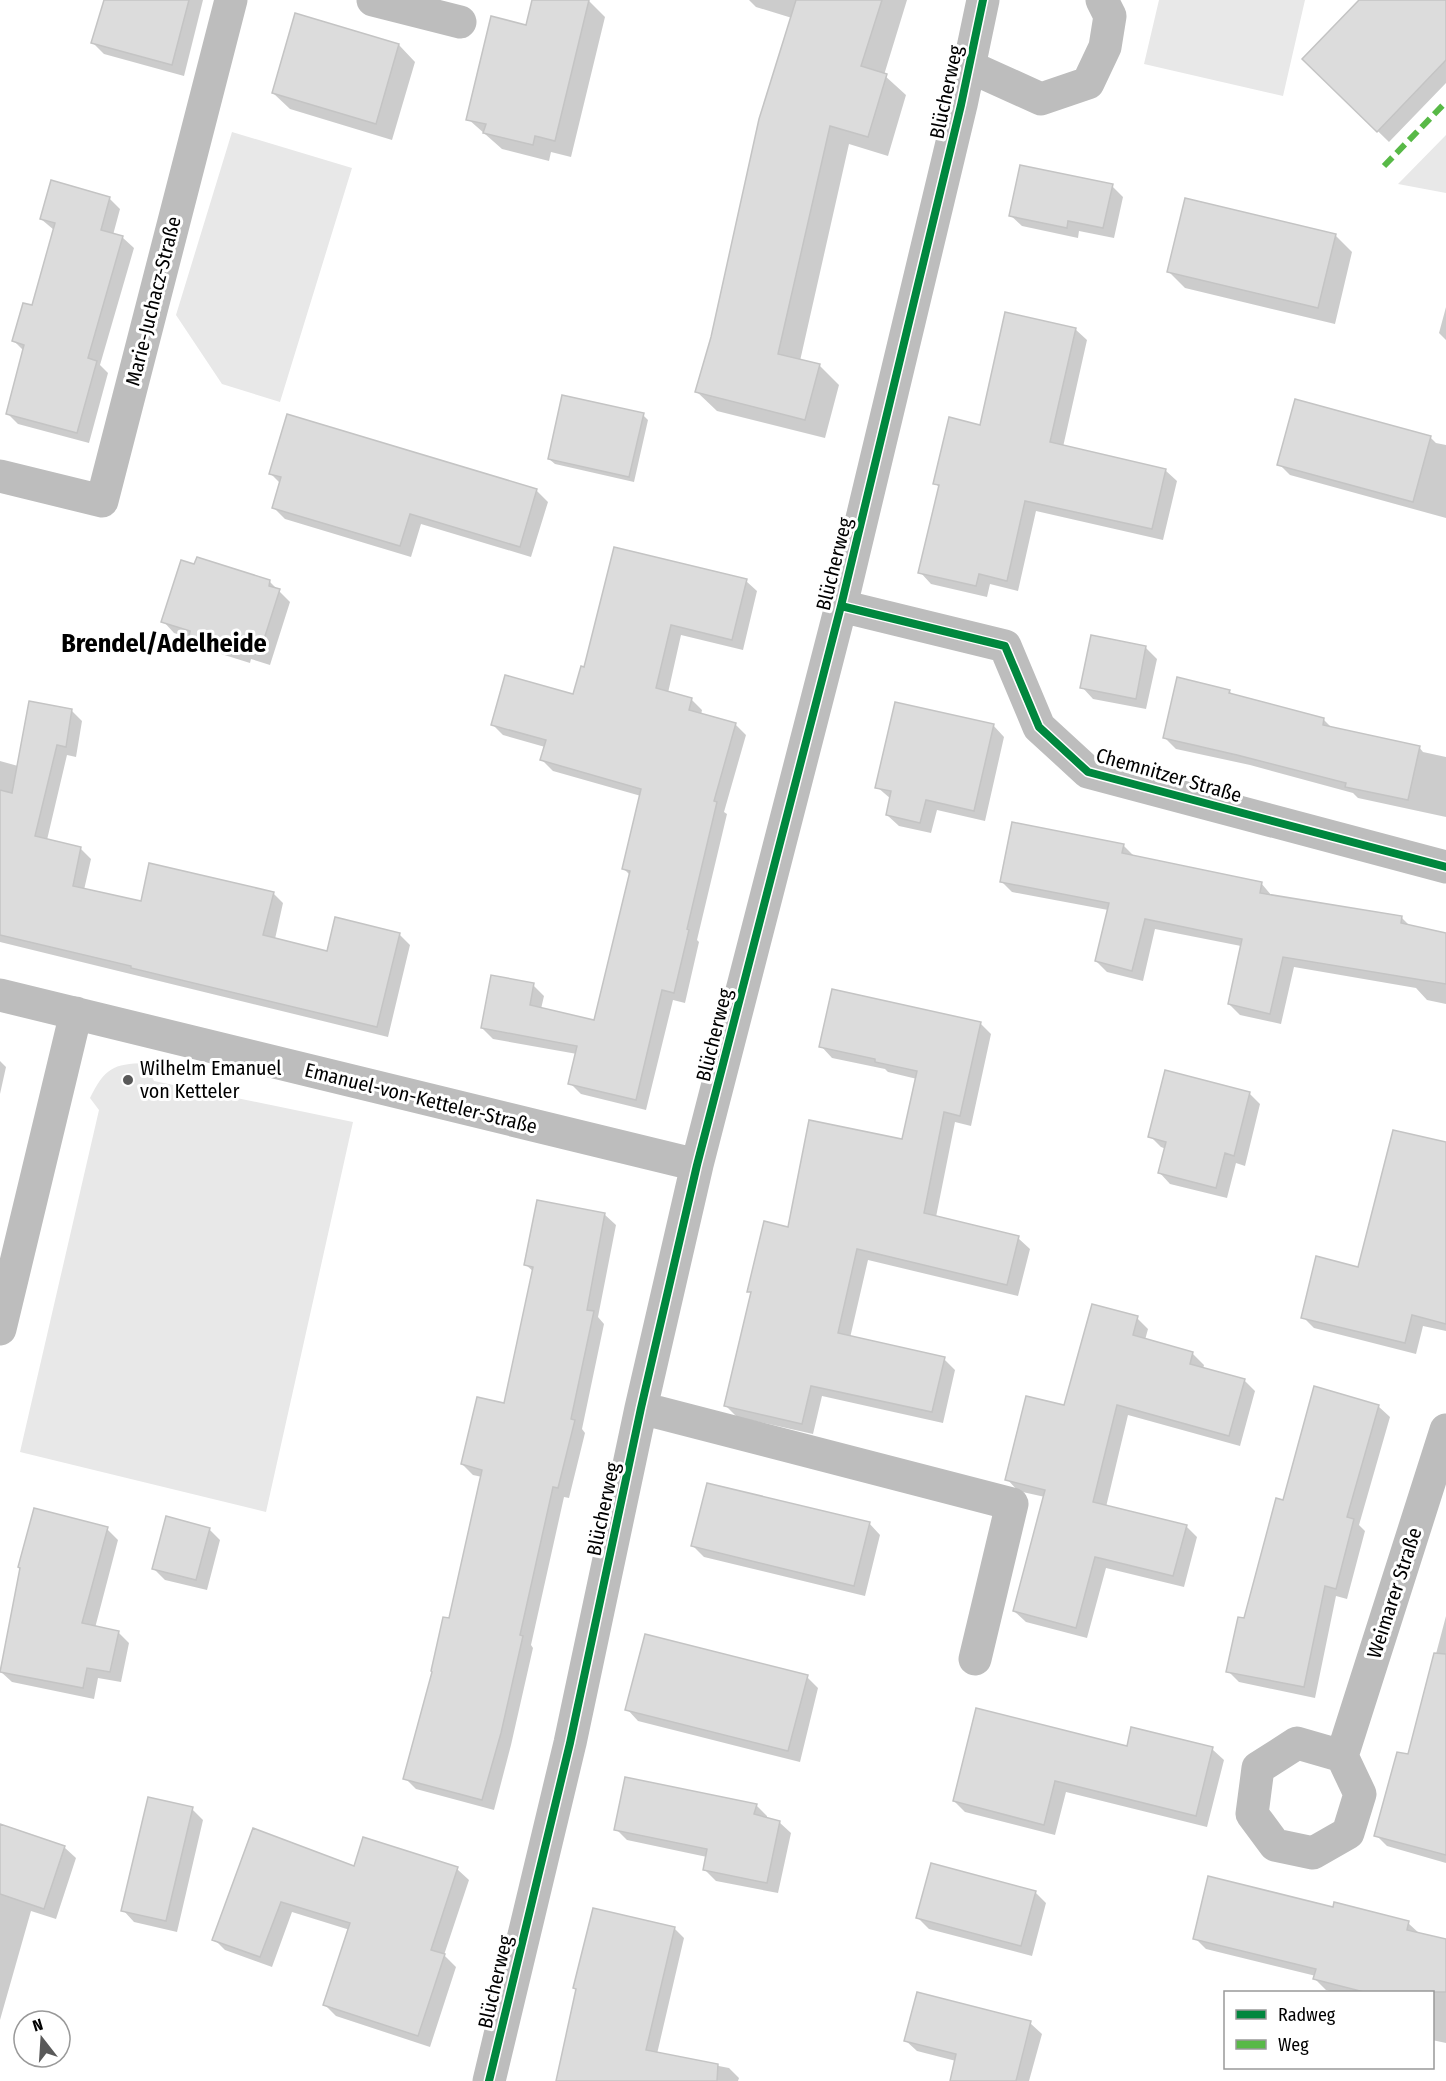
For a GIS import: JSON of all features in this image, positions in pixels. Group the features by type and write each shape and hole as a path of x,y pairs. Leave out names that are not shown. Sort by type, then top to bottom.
{"street":[{"name":"Marie-Juchacz-Straße","path":"0,476 102,501 231,0"},
{"path":"373,0 459,22"},
{"name":"Blücherweg","path":"489,2081 570,1743 641,1408 697,1165 842,606 958,117 983,0"},
{"name":"Blücherweg","path":"968,66 1041,99 1088,83 1106,47 1110,16 1102,0"},
{"name":"Chemnitzer Straße","path":"842,606 1005,646 1039,727 1088,772 1446,867"},
{"name":"Emanuel-von-Ketteler-Straße","path":"0,995 697,1165"},
{"path":"0,1329 76,1013"},
{"path":"641,1408 1012,1504 975,1659"},
{"name":"Weimarer Straße","path":"1342,1756 1446,1430"}],"shaded area":[{"path":"1159,0 1305,0 1283,96 1144,64"},
{"path":"232,132 352,168 280,402 222,384 176,315"},
{"path":"1446,135 1446,193 1398,184"},
{"path":"145,1063 154,1081 353,1122 266,1512 20,1452 99,1110 90,1098 100,1080 111,1070 125,1065"}],"building":[{"path":"104,0 189,0 172,65 91,43"},
{"path":"532,0 589,0 555,141 535,136 533,145 483,133 486,124 466,120 491,16 526,25"},
{"path":"796,0 882,0 861,66 887,74 868,137 830,126 778,354 820,364 805,420 695,392 711,337 759,119"},
{"path":"1359,0 1446,0 1446,60 1377,132 1302,59"},
{"path":"295,13 399,44 376,124 272,93"},
{"path":"1020,165 1113,184 1103,228 1068,221 1067,228 1009,216"},
{"path":"51,180 110,197 101,230 123,236 88,358 97,361 77,433 6,414 24,345 12,341 23,303 32,305 55,223 40,219"},
{"path":"1185,198 1336,234 1318,308 1167,272"},
{"path":"1005,312 1076,328 1050,442 1166,469 1152,529 1025,501 1007,581 979,574 976,586 918,573 939,485 933,484 949,417 980,425"},
{"path":"562,395 644,413 629,477 548,459"},
{"path":"1295,399 1431,436 1413,502 1277,465"},
{"path":"287,414 537,489 520,547 410,514 400,546 272,508 281,477 269,474"},
{"path":"614,547 747,579 732,640 671,625 656,688 692,698 689,710 736,723 714,801 717,802 674,993 662,990 636,1100 568,1084 577,1046 481,1028 491,975 534,983 530,1005 594,1020 630,871 622,869 641,789 540,760 546,740 491,725 505,675 573,694 581,666 584,667"},
{"path":"197,557 270,580 269,586 280,589 259,655 240,649 239,653 189,637 190,631 161,622 181,560 194,564"},
{"path":"1091,635 1146,646 1136,699 1080,688"},
{"path":"1177,677 1324,718 1323,725 1420,746 1408,800 1345,787 1346,783 1163,738"},
{"path":"29,701 72,709 66,747 57,745 35,836 81,847 73,886 141,901 149,863 274,892 263,935 327,951 335,917 400,933 377,1027 0,935 0,790 12,793"},
{"path":"895,702 994,724 974,811 926,800 920,823 886,815 891,791 875,788"},
{"path":"1012,822 1124,844 1122,853 1262,882 1260,893 1402,916 1401,923 1446,933 1446,984 1283,957 1270,1014 1228,1004 1242,939 1145,919 1132,971 1095,961 1109,903 1000,882"},
{"path":"832,989 981,1022 960,1116 944,1112 924,1213 1019,1236 1007,1285 857,1249 838,1333 945,1357 932,1412 811,1386 802,1424 724,1406 751,1292 747,1292 764,1221 788,1227 809,1120 902,1139 917,1071 819,1047"},
{"path":"1165,1070 1250,1092 1234,1156 1225,1153 1216,1188 1158,1173 1166,1142 1148,1137"},
{"path":"1393,1130 1446,1142 1446,1324 1412,1315 1405,1343 1301,1318 1316,1256 1358,1267"},
{"path":"537,1200 605,1213 587,1310 594,1311 571,1419 575,1420 558,1488 553,1487 501,1733 482,1800 403,1779 432,1672 443,1617 449,1618 482,1470 461,1464 477,1397 504,1403 533,1267 524,1265"},
{"path":"1092,1304 1138,1316 1133,1335 1193,1352 1190,1364 1245,1379 1229,1436 1117,1405 1093,1502 1187,1525 1173,1576 1095,1557 1076,1628 1013,1611 1045,1490 1005,1480 1026,1396 1064,1405"},
{"path":"1314,1386 1379,1405 1347,1517 1354,1519 1336,1589 1325,1586 1304,1687 1226,1672 1238,1617 1244,1618 1276,1498 1283,1500"},
{"path":"707,1483 870,1522 854,1586 691,1546"},
{"path":"34,1508 108,1527 82,1623 119,1631 110,1672 87,1668 83,1688 0,1672 20,1568 18,1567"},
{"path":"166,1516 210,1528 196,1580 152,1569"},
{"path":"645,1634 808,1675 788,1751 625,1710"},
{"path":"1434,1653 1446,1654 1446,1855 1374,1836 1397,1752 1408,1754"},
{"path":"976,1708 1127,1746 1131,1727 1213,1747 1196,1816 1055,1781 1044,1825 953,1801"},
{"path":"625,1777 757,1804 754,1814 780,1821 767,1883 703,1870 707,1849 614,1830"},
{"path":"148,1797 193,1807 166,1921 121,1911"},
{"path":"0,1824 65,1846 44,1909 0,1894"},
{"path":"253,1828 354,1866 363,1837 458,1867 431,1950 445,1954 418,2036 323,2005 350,1923 281,1902 260,1957 212,1940"},
{"path":"931,1863 1036,1891 1021,1946 916,1918"},
{"path":"1208,1876 1333,1907 1334,1902 1409,1921 1407,1930 1446,1939 1446,1992 1360,1991 1313,1979 1316,1969 1193,1939"},
{"path":"593,1908 675,1927 646,2050 718,2064 717,2081 556,2081 576,1989 573,1988"},
{"path":"917,1992 1031,2021 1016,2081 950,2081 956,2054 904,2041"}],"marked path":[{"path":"1384,166 1446,102"}],"cycle path":[{"path":"489,2081 570,1743 641,1408 697,1165 841,606 961,105 983,0"},
{"path":"841,606 1005,646 1039,727 1088,772 1446,867"}],"place":[{"name":"Wilhelm Emanuel von Ketteler","path":"128,1080"}],"district":[{"name":"Brendel/Adelheide","path":"164,643"}]}
